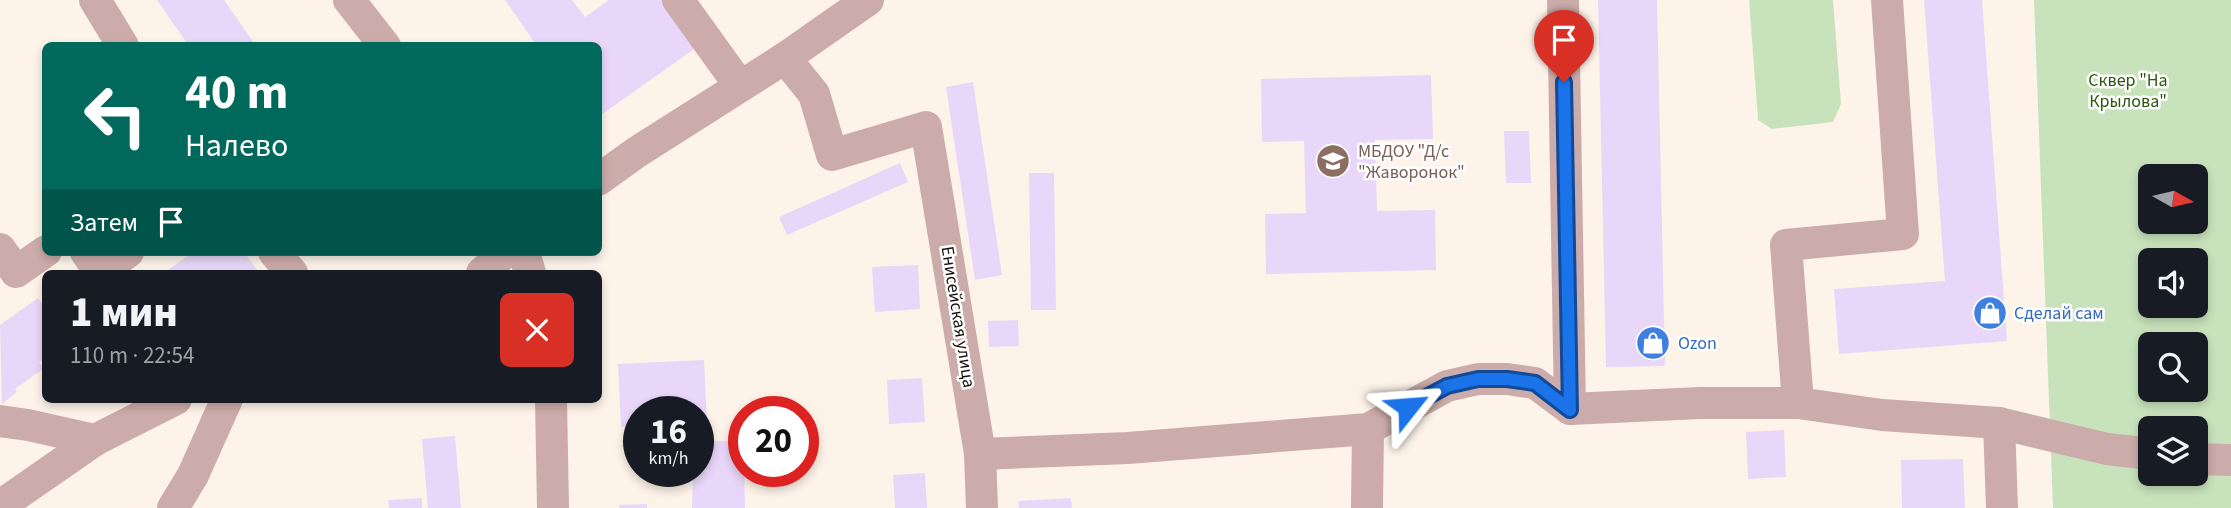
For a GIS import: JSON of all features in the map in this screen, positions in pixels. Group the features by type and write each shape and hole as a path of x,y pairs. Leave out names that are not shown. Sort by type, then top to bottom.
{"street":[{"path":"95,0 121,42"},
{"path":"349,0 382,42"},
{"path":"678,0 740,86"},
{"path":"602,177 869,0"},
{"path":"1563,0 1570,410"},
{"path":"1798,403 1786,245 1903,234 1887,0"},
{"name":"Енисейская улица","path":"785,58 814,94 832,155 926,127 980,454 982,508"},
{"path":"0,249 16,272 42,254"},
{"path":"103,270 122,256"},
{"path":"277,256 289,270"},
{"path":"485,270 501,256"},
{"path":"980,454 1128,448 1368,429 1447,386 1478,379 1535,383 1570,410 1700,403 1798,403 1882,415 1999,424 2107,449 2138,453"},
{"path":"0,506 95,440 168,403"},
{"path":"173,508 192,475 225,403"},
{"path":"551,403 553,508"},
{"path":"0,421 95,440"},
{"path":"1999,424 2002,508"},
{"path":"1367,508 1368,429"},
{"path":"2208,459 2231,460"}],"green space":[{"path":"1749,0 1833,0 1841,104 1833,122 1772,129 1758,120"},
{"name":"Сквер \"На Крылова\"","path":"2034,0 2231,0 2231,508 2053,508"}],"building":[{"path":"157,0 224,0 253,42 186,42"},
{"path":"505,0 572,0 585,17 609,0 663,0 697,47 602,114 602,42 534,42"},
{"path":"1598,0 1657,0 1665,366 1606,367"},
{"path":"1924,0 1982,0 2007,341 1839,354 1834,289 1945,281"},
{"path":"1431,75 1433,139 1375,140 1377,211 1435,210 1436,270 1266,274 1265,214 1306,213 1304,141 1262,142 1261,79"},
{"path":"973,82 1002,275 975,280 946,87"},
{"path":"1504,131 1529,131 1531,183 1506,183"},
{"path":"900,163 908,182 787,235 779,217"},
{"path":"1029,173 1054,173 1056,310 1031,310"},
{"path":"187,256 247,256 257,270 168,270"},
{"path":"918,265 920,309 875,312 872,267"},
{"path":"38,298 42,304 42,360 39,362 42,370 15,389 17,392 2,404 0,325"},
{"path":"1018,320 1019,346 989,347 988,321"},
{"path":"704,360 706,396 623,396 621,427 618,364"},
{"path":"922,378 925,422 889,424 887,380"},
{"path":"1784,430 1786,477 1748,479 1746,432"},
{"path":"455,436 461,508 428,508 422,439"},
{"path":"714,441 728,441 728,487 745,487 745,508 692,508 693,487 714,487"},
{"path":"1963,459 1965,508 1902,508 1901,460"},
{"path":"925,473 927,508 895,508 893,475"},
{"path":"422,498 422,508 389,508 388,500"},
{"path":"1071,498 1072,508 1019,508 1018,501"},
{"path":"647,504 647,508 619,508 619,505"}],"place":[{"name":"МБДОУ \"Д/с \"Жаворонок\"","path":"1333,161"},
{"name":"Сделай сам","path":"1990,313"},
{"name":"Ozon","path":"1653,343"}],"route":[{"path":"1408,407 1447,386 1478,379 1507,379 1535,383 1570,410 1564,82"}]}
